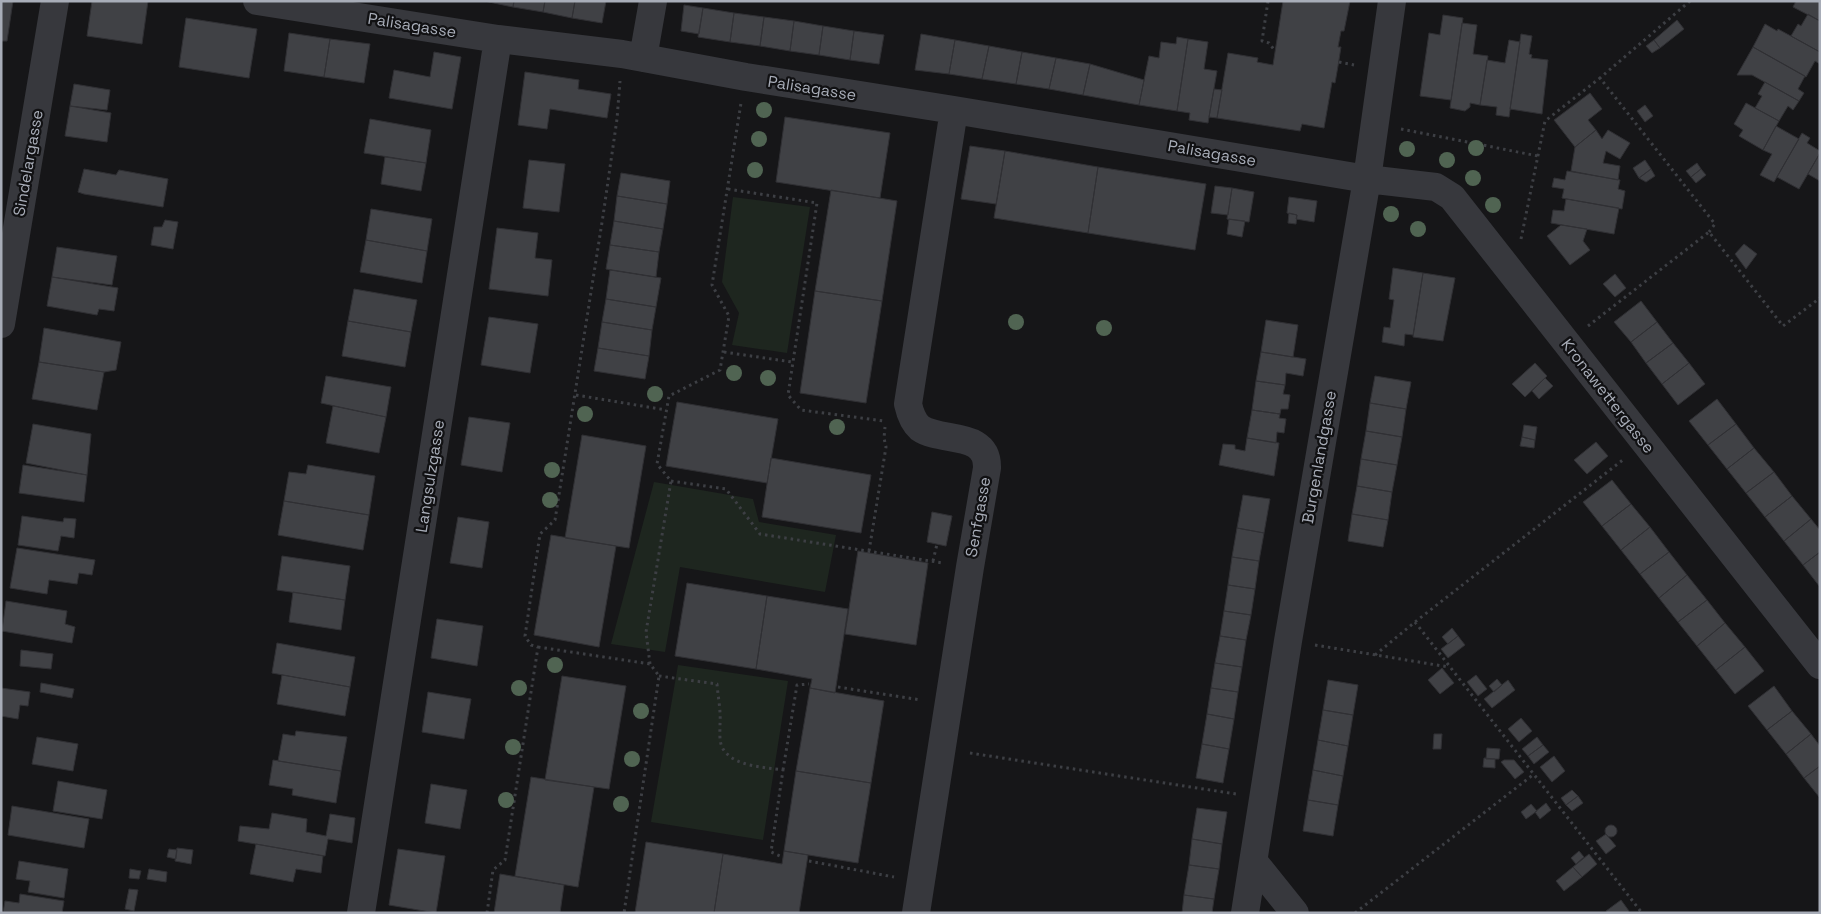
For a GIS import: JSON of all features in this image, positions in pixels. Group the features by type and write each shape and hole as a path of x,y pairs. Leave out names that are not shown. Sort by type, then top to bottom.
{"street":[{"name":"Sindelargasse","path":"1,324 56,1"},
{"name":"Palisagasse","path":"258,1 498,38 633,56 746,77 1367,179"},
{"path":"633,56 653,1"},
{"name":"Burgenlandgasse","path":"1245,913 1289,631 1367,179 1392,1"},
{"name":"Langsulzgasse","path":"362,913 498,38"},
{"name":"Senfgasse","path":"916,913 987,468 985,455 974,443 964,439 937,435 920,428 912,418 908,404 954,110"},
{"name":"Kronawettergasse","path":"1367,179 1436,187 1452,197 1820,665"},
{"path":"1254,862 1295,913"}],"path":[{"path":"1268,1 1262,41 1269,42 1275,51"},
{"path":"1514,276 1545,121 1600,78 1690,1"},
{"path":"633,56 617,119 576,395 555,520 540,534 525,636 531,645 538,647 650,664"},
{"path":"746,77 712,285 729,316 720,370 669,396 657,464 671,481 726,489 760,534 970,567"},
{"path":"1584,330 1709,232 1715,224 1600,78"},
{"path":"1374,124 1538,156"},
{"path":"728,190 817,203 788,395 801,410 886,422 884,438 886,447 869,551"},
{"path":"1709,232 1783,326 1820,298"},
{"path":"724,352 792,362"},
{"path":"576,395 666,410"},
{"path":"1375,655 1600,477"},
{"path":"624,913 659,676 650,664 646,632 671,481"},
{"path":"933,561 937,544"},
{"path":"1415,622 1642,913"},
{"path":"487,913 493,870 505,860 538,647"},
{"path":"1322,647 1450,667"},
{"path":"659,676 717,684 722,748 733,758 748,764 783,770"},
{"path":"782,857 771,852 783,770 797,685 809,684"},
{"path":"838,687 948,704"},
{"path":"942,748 1264,799"},
{"path":"1355,913 1534,774"},
{"path":"809,861 922,882"}],"shaded area":[{"path":"733,197 810,207 787,353 732,345 739,313 722,282"},
{"path":"654,482 753,499 759,522 836,535 825,592 680,567 665,652 611,644"},
{"path":"678,665 788,681 763,840 651,822"}],"building":[{"path":"1,1 13,1 7,41 1,41"},
{"path":"92,1 148,1 142,44 87,36"},
{"path":"484,1 514,1 513,7"},
{"path":"514,1 545,1 543,12 513,7"},
{"path":"545,1 575,1 572,18 543,12"},
{"path":"575,1 606,1 602,23 572,18"},
{"path":"1283,1 1350,1 1344,31 1341,31 1338,47 1341,47 1338,66 1335,83 1332,82 1324,128 1302,124 1300,131 1217,118 1228,53 1258,58 1257,62 1273,65"},
{"path":"1796,1 1820,1 1820,21 1793,7"},
{"path":"684,5 703,8 699,34 681,31"},
{"path":"703,8 734,13 730,42 698,37"},
{"path":"734,13 764,17 760,46 730,42"},
{"path":"1808,14 1820,21 1820,52 1791,36 1798,24 1801,26"},
{"path":"1443,15 1463,18 1451,100 1420,96 1429,33 1440,35"},
{"path":"764,17 794,21 790,51 760,46"},
{"path":"186,18 257,29 249,78 179,67"},
{"path":"1677,20 1684,29 1660,48 1654,40"},
{"path":"794,21 823,26 819,55 790,51"},
{"path":"1462,23 1477,25 1473,54 1488,56 1480,105 1470,103 1470,107 1465,111 1450,108"},
{"path":"1765,24 1820,52 1820,64 1815,61 1806,77 1753,47"},
{"path":"823,26 854,31 850,60 819,55"},
{"path":"854,31 884,35 879,64 850,60"},
{"path":"289,33 330,39 324,77 284,71"},
{"path":"921,34 955,40 949,74 915,70"},
{"path":"1521,34 1532,36 1529,54 1532,55 1531,58 1548,60 1542,114 1510,109"},
{"path":"1177,37 1188,39 1177,111 1139,105 1149,56 1159,58 1161,42 1176,44"},
{"path":"330,39 370,44 364,83 324,77"},
{"path":"1188,39 1208,42 1204,69 1217,71 1208,123 1189,120 1190,113 1177,111"},
{"path":"955,40 989,46 982,79 949,74"},
{"path":"1509,40 1520,42 1509,117 1496,115 1497,107 1480,105 1487,60 1505,63"},
{"path":"1654,40 1660,48 1652,53 1646,46"},
{"path":"989,46 1022,52 1016,84 982,79"},
{"path":"1753,47 1805,76 1798,89 1804,93 1799,101 1752,75 1737,75"},
{"path":"434,52 461,57 452,109 389,98 394,70 430,77"},
{"path":"1022,52 1056,58 1049,89 1016,84"},
{"path":"1056,58 1090,64 1083,95 1049,89"},
{"path":"1090,64 1144,80 1139,105 1083,95"},
{"path":"525,72 579,80 578,89 611,94 607,118 550,109 547,129 518,125"},
{"path":"1765,82 1799,101 1793,110 1788,106 1779,121 1755,108 1762,96 1758,94"},
{"path":"74,84 110,90 107,110 70,106"},
{"path":"1214,89 1222,90 1217,118 1209,117"},
{"path":"1590,93 1602,109 1588,120 1596,130 1575,147 1554,120"},
{"path":"1746,103 1779,121 1763,150 1739,136 1743,130 1734,124"},
{"path":"1645,105 1653,116 1645,122 1637,111"},
{"path":"70,106 111,113 107,142 65,136"},
{"path":"785,117 890,133 880,198 776,182"},
{"path":"370,119 431,130 426,163 364,153"},
{"path":"1776,126 1799,139 1774,182 1760,175 1772,154 1763,150"},
{"path":"1596,130 1602,139 1608,130 1630,143 1620,159 1606,151 1603,163 1620,166 1618,180 1571,171 1575,147"},
{"path":"1802,133 1810,138 1807,143 1820,151 1820,153 1799,189 1777,177"},
{"path":"970,146 1005,151 996,204 961,199"},
{"path":"1005,151 1098,167 1088,233 994,218"},
{"path":"1820,153 1820,181 1808,174"},
{"path":"385,157 426,163 421,191 381,184"},
{"path":"529,160 565,164 559,212 523,208"},
{"path":"1645,160 1651,169 1639,178 1633,168"},
{"path":"1697,163 1701,169 1691,177 1686,171"},
{"path":"1098,167 1206,184 1195,250 1088,233"},
{"path":"84,169 116,175 119,170 168,179 163,207 78,192"},
{"path":"1651,169 1655,176 1646,182 1639,178"},
{"path":"1701,169 1706,175 1696,183 1691,177"},
{"path":"1567,171 1620,180 1618,189 1625,191 1622,209 1562,198 1564,189 1552,187 1554,178 1565,180"},
{"path":"621,173 670,181 667,204 617,196"},
{"path":"1215,186 1232,188 1228,215 1211,213"},
{"path":"1232,188 1254,192 1249,222 1227,219"},
{"path":"831,190 897,201 882,301 815,291"},
{"path":"617,196 667,204 663,229 614,221"},
{"path":"1289,197 1317,201 1314,222 1296,219 1297,215 1287,213"},
{"path":"1566,199 1619,208 1614,234 1551,223 1553,210 1564,211"},
{"path":"371,209 432,219 427,251 366,240"},
{"path":"1289,213 1297,215 1296,224 1288,223"},
{"path":"1229,219 1245,221 1242,237 1227,234"},
{"path":"165,220 178,222 173,249 151,245 154,227 162,227"},
{"path":"614,221 663,229 659,252 610,245"},
{"path":"1561,225 1587,229 1583,241 1590,250 1570,265 1547,236"},
{"path":"497,228 538,233 535,258 552,260 548,296 489,289"},
{"path":"366,240 427,251 422,283 360,272"},
{"path":"1744,244 1757,254 1746,269 1735,254"},
{"path":"610,245 659,252 656,277 606,269"},
{"path":"57,247 117,256 112,285 52,277"},
{"path":"1393,268 1423,273 1413,335 1405,334 1404,346 1382,342 1384,327 1390,328 1394,300 1389,299"},
{"path":"610,270 661,278 656,307 606,299"},
{"path":"1423,273 1455,278 1443,341 1413,337"},
{"path":"1615,274 1626,288 1615,297 1603,284"},
{"path":"52,277 118,288 114,311 99,309 97,315 47,306"},
{"path":"354,289 417,300 411,332 348,321"},
{"path":"815,291 882,301 866,403 800,393"},
{"path":"606,299 656,307 652,330 602,322"},
{"path":"1641,301 1657,322 1631,342 1614,322"},
{"path":"489,317 538,324 530,373 481,365"},
{"path":"1266,320 1298,325 1293,357 1261,352"},
{"path":"348,321 411,332 405,367 342,356"},
{"path":"602,322 652,330 649,356 598,348"},
{"path":"1657,322 1673,343 1646,363 1631,342"},
{"path":"44,328 121,342 116,370 104,372 39,362"},
{"path":"1673,343 1689,363 1662,384 1646,363"},
{"path":"598,348 649,356 645,379 594,371"},
{"path":"1261,352 1306,359 1303,376 1286,373 1285,385 1256,381"},
{"path":"39,362 104,372 97,410 32,399"},
{"path":"1535,363 1547,376 1525,397 1512,384"},
{"path":"1689,363 1705,384 1678,405 1662,384"},
{"path":"326,376 391,387 386,417 321,403"},
{"path":"1375,376 1411,382 1406,409 1370,403"},
{"path":"1545,378 1553,386 1539,399 1532,391"},
{"path":"1256,381 1285,385 1283,394 1290,395 1288,409 1281,409 1280,414 1252,410"},
{"path":"1717,399 1736,424 1708,445 1689,421"},
{"path":"677,402 778,419 767,483 666,466"},
{"path":"1370,403 1406,409 1402,437 1366,431"},
{"path":"333,406 386,417 379,453 326,443"},
{"path":"1252,410 1280,414 1279,418 1286,419 1284,433 1277,432 1276,443 1247,438"},
{"path":"469,417 510,423 502,472 461,465"},
{"path":"33,424 91,434 87,475 26,463"},
{"path":"1736,424 1754,448 1727,469 1708,445"},
{"path":"1524,425 1537,427 1535,440 1522,437"},
{"path":"1366,431 1402,437 1397,465 1361,459"},
{"path":"582,435 646,446 629,548 565,538"},
{"path":"1522,437 1535,440 1534,448 1520,446"},
{"path":"1247,438 1279,443 1274,476 1219,465 1223,444 1235,445 1235,449 1245,451"},
{"path":"1596,442 1608,456 1587,474 1574,460"},
{"path":"1754,448 1774,472 1746,493 1727,469"},
{"path":"771,458 871,475 861,533 762,517"},
{"path":"1361,459 1397,465 1392,492 1357,486"},
{"path":"23,465 87,475 84,502 19,493"},
{"path":"308,465 375,476 369,515 284,501 289,472 306,474"},
{"path":"1774,472 1792,496 1765,517 1746,493"},
{"path":"1612,480 1631,504 1602,526 1583,502"},
{"path":"1357,486 1392,492 1388,520 1352,514"},
{"path":"1243,495 1270,499 1264,533 1237,528"},
{"path":"1792,496 1811,519 1784,541 1765,517"},
{"path":"284,501 369,515 363,550 278,535"},
{"path":"1631,504 1650,527 1621,550 1602,526"},
{"path":"932,512 952,516 946,546 927,542"},
{"path":"1352,514 1388,520 1383,547 1348,541"},
{"path":"22,516 63,522 64,518 76,519 74,538 61,536 58,551 18,545"},
{"path":"458,517 489,522 482,568 450,563"},
{"path":"1811,519 1820,530 1820,552 1803,565 1784,541"},
{"path":"1650,527 1669,552 1640,574 1621,550"},
{"path":"1237,528 1264,533 1259,561 1232,557"},
{"path":"551,535 616,546 599,647 534,635"},
{"path":"17,548 95,560 92,575 79,573 77,584 49,580 47,594 10,588"},
{"path":"858,551 928,563 916,645 845,634"},
{"path":"1669,552 1687,575 1659,598 1640,574"},
{"path":"1820,552 1820,587 1803,565"},
{"path":"282,556 350,566 345,600 277,590"},
{"path":"1232,557 1259,561 1255,589 1228,585"},
{"path":"1687,575 1707,600 1678,622 1659,598"},
{"path":"687,583 767,596 756,669 675,656"},
{"path":"1228,585 1255,589 1251,615 1224,611"},
{"path":"293,592 345,600 341,630 289,622"},
{"path":"767,596 848,609 835,693 810,688 812,679 756,669"},
{"path":"1707,600 1725,623 1697,646 1678,622"},
{"path":"6,601 67,611 65,624 75,627 72,643 2,631"},
{"path":"1224,611 1251,615 1246,640 1220,636"},
{"path":"437,619 483,626 477,666 431,658"},
{"path":"1725,623 1745,647 1716,670 1697,646"},
{"path":"1452,628 1458,636 1448,644 1442,637"},
{"path":"1220,636 1246,640 1242,667 1215,663"},
{"path":"1458,636 1465,645 1448,658 1441,649"},
{"path":"277,643 355,657 350,687 272,673"},
{"path":"1745,647 1764,671 1735,694 1716,670"},
{"path":"21,650 53,654 51,669 20,666"},
{"path":"1215,663 1242,667 1238,692 1211,688"},
{"path":"1442,668 1454,683 1440,694 1428,680"},
{"path":"282,675 350,687 345,716 277,704"},
{"path":"1476,675 1487,689 1478,696 1467,682"},
{"path":"562,676 626,686 609,789 545,780"},
{"path":"1497,679 1502,685 1494,692 1489,686"},
{"path":"1328,680 1358,685 1353,715 1323,710"},
{"path":"1508,680 1515,690 1492,708 1484,699"},
{"path":"41,683 74,689 72,698 40,692"},
{"path":"1774,686 1792,711 1767,730 1748,706"},
{"path":"1,688 30,692 28,706 20,705 18,719 1,716"},
{"path":"810,688 884,701 871,783 796,771"},
{"path":"1211,688 1238,692 1234,719 1207,714"},
{"path":"428,692 471,699 464,739 422,732"},
{"path":"1323,710 1353,715 1348,746 1318,740"},
{"path":"1792,711 1811,734 1786,754 1767,730"},
{"path":"1207,714 1234,719 1229,749 1202,744"},
{"path":"1521,718 1532,731 1519,742 1508,729"},
{"path":"296,731 347,737 341,771 278,761 283,734 295,736"},
{"path":"1434,734 1442,734 1441,749 1433,749"},
{"path":"1811,734 1820,746 1820,766 1804,778 1786,754"},
{"path":"37,737 78,744 73,771 32,764"},
{"path":"1537,737 1543,745 1528,756 1522,749"},
{"path":"1318,740 1348,746 1343,776 1313,770"},
{"path":"1202,744 1229,749 1223,783 1196,778"},
{"path":"1543,745 1549,752 1534,764 1528,756"},
{"path":"1487,748 1500,749 1499,759 1486,759"},
{"path":"1554,756 1565,771 1552,782 1540,767"},
{"path":"1484,758 1495,759 1495,768 1483,767"},
{"path":"273,760 341,771 336,803 292,795 293,789 269,785"},
{"path":"1504,760 1514,760 1524,772 1515,779 1501,762"},
{"path":"1820,766 1820,798 1804,778"},
{"path":"1313,770 1343,776 1338,805 1308,800"},
{"path":"796,771 871,783 858,863 784,851"},
{"path":"531,777 594,787 578,887 515,876"},
{"path":"58,781 107,790 102,819 53,811"},
{"path":"431,784 467,790 460,829 425,823"},
{"path":"1572,790 1578,796 1566,805 1561,798"},
{"path":"1578,796 1583,803 1572,811 1566,805"},
{"path":"1308,800 1338,805 1333,836 1303,831"},
{"path":"1546,803 1551,810 1540,819 1535,812"},
{"path":"1531,804 1537,811 1526,819 1521,812"},
{"path":"12,806 89,819 84,848 8,835"},
{"path":"1197,808 1227,812 1222,844 1192,839"},
{"path":"272,813 307,819 306,832 326,836 330,814 355,818 352,843 328,839 325,856 238,841 240,826 269,829"},
{"path":"1611,825 1617,831 1611,837 1605,831"},
{"path":"1606,834 1616,846 1606,854 1596,841"},
{"path":"1192,839 1222,844 1219,869 1189,865"},
{"path":"646,842 723,854 714,913 635,913"},
{"path":"256,844 323,856 321,873 296,869 293,882 250,874"},
{"path":"177,848 193,850 191,864 175,861"},
{"path":"169,849 177,850 176,859 167,857"},
{"path":"398,849 445,856 436,913 389,905"},
{"path":"784,851 808,855 799,913 714,913 723,854 782,864"},
{"path":"1579,851 1584,857 1576,864 1571,858"},
{"path":"1589,854 1597,864 1582,877 1573,867"},
{"path":"19,861 68,869 64,898 28,892 30,881 16,879"},
{"path":"1189,865 1219,869 1214,899 1184,895"},
{"path":"1573,867 1582,877 1564,891 1556,881"},
{"path":"130,869 141,871 139,879 129,878"},
{"path":"149,869 167,872 166,882 147,879"},
{"path":"500,874 564,885 560,913 494,913"},
{"path":"129,889 138,890 134,911 125,909"},
{"path":"20,894 64,901 62,913 3,913 5,901 19,903"},
{"path":"1184,895 1214,899 1212,913 1182,913"},
{"path":"1621,900 1629,911 1627,913 1607,913 1606,911"}]}
